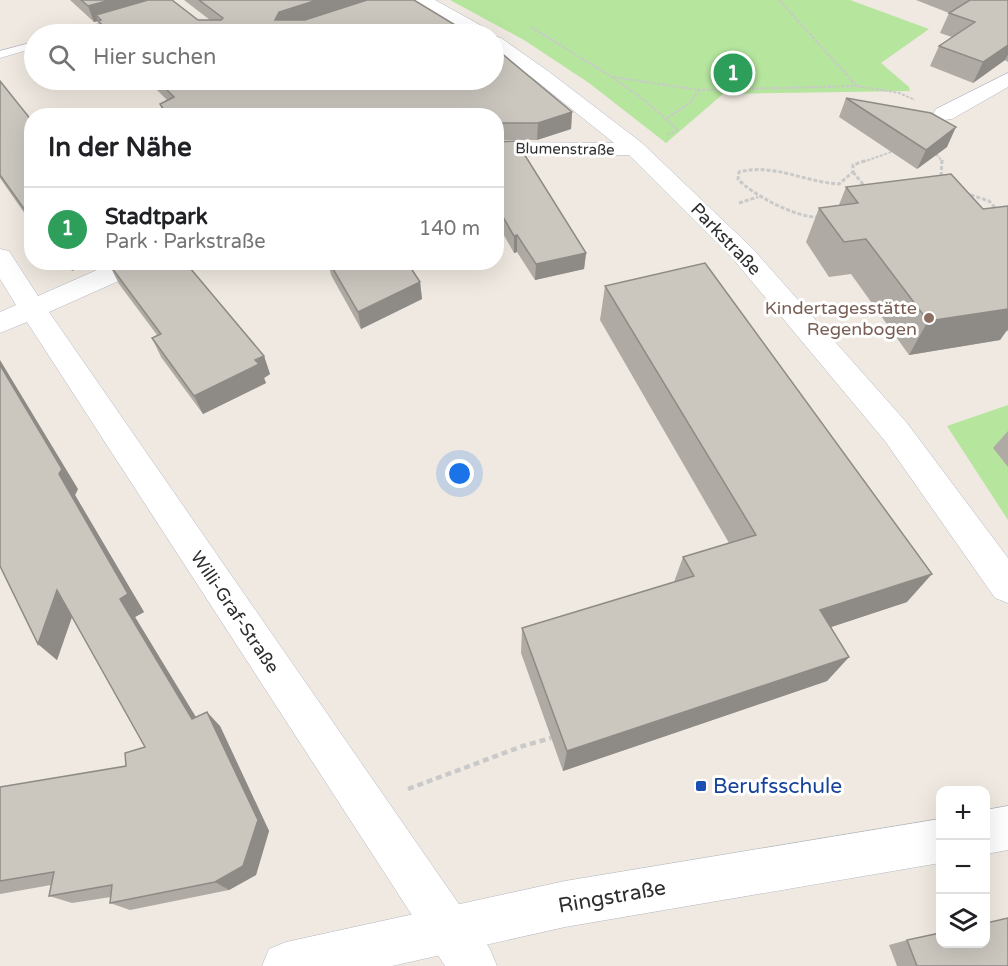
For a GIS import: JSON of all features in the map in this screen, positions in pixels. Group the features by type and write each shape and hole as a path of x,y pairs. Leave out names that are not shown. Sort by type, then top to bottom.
{"street":[{"path":"422,0 464,24"},
{"name":"Parkstraße","path":"504,49 634,148 743,254 888,423 1008,587"},
{"path":"944,114 1008,79"},
{"name":"Blumenstraße","path":"504,149 530,147 615,150 634,148"},
{"name":"Willi-Graf-Straße","path":"0,257 32,309 461,948"},
{"path":"0,323 121,270"},
{"path":"990,831 1008,828"},
{"name":"Ringstraße","path":"286,966 461,948 565,904 936,842"}],"lane":[{"path":"105,24 133,16"},
{"path":"0,55 24,48"}],"path":[{"path":"779,0 857,86"},
{"path":"526,24 612,77 667,118 678,130 634,148"},
{"path":"612,77 699,90 857,86 899,93 944,114"},
{"path":"667,118 690,103 699,90"},
{"path":"872,195 853,172 853,165 891,152"},
{"path":"936,154 943,160 941,176 948,184"},
{"path":"829,216 807,218 796,211 758,197 745,189 738,179 739,172 754,166 771,168 828,184 839,184 853,172"},
{"path":"959,191 990,200 996,205 998,211 993,217"},
{"path":"365,806 523,746 551,738"}],"green space":[{"path":"450,0 850,0 929,29 881,63 909,87 910,91 723,94 666,143 589,83 504,29 504,24 494,24"},
{"path":"1008,405 1008,520 947,426"}],"building":[{"path":"81,0 110,0 88,6"},
{"path":"148,0 172,0 198,20 221,20 223,18 199,0 317,0 279,12 275,20 305,20 367,0 414,0 454,24 101,24 98,21 101,20 96,15"},
{"path":"970,0 1008,0 1008,45 983,62 939,46 975,22 949,13"},
{"path":"504,55 572,112 538,123 504,123 504,108 163,108 160,104 174,97 167,90 504,90"},
{"path":"0,81 24,111 24,209 0,175"},
{"path":"846,98 931,113 956,127 926,150"},
{"path":"516,141 586,253 536,264 517,235 514,236 504,219 504,142"},
{"path":"951,174 983,209 1008,206 1008,309 928,321 866,239 844,242 819,208 858,203 846,187"},
{"path":"705,263 932,574 820,610 849,657 567,751 522,628 694,576 683,557 756,535 605,286"},
{"path":"113,270 192,270 264,356 255,360 259,364 194,396 152,338 161,334"},
{"path":"334,270 412,270 420,282 358,312"},
{"path":"0,365 62,469 59,474 128,594 120,599 192,719 207,712 258,820 243,866 215,882 110,903 112,885 49,896 54,872 0,881 0,787 126,766 125,753 145,747 57,590 38,644 0,566"},
{"path":"1008,918 1008,966 917,966 907,940 936,934 936,948 990,948 990,922"}],"place":[{"name":"Stadtpark","path":"733,73"},
{"name":"Kindertagesstätte Regenbogen","path":"929,318"},
{"name":"Berufsschule","path":"701,786"}]}
